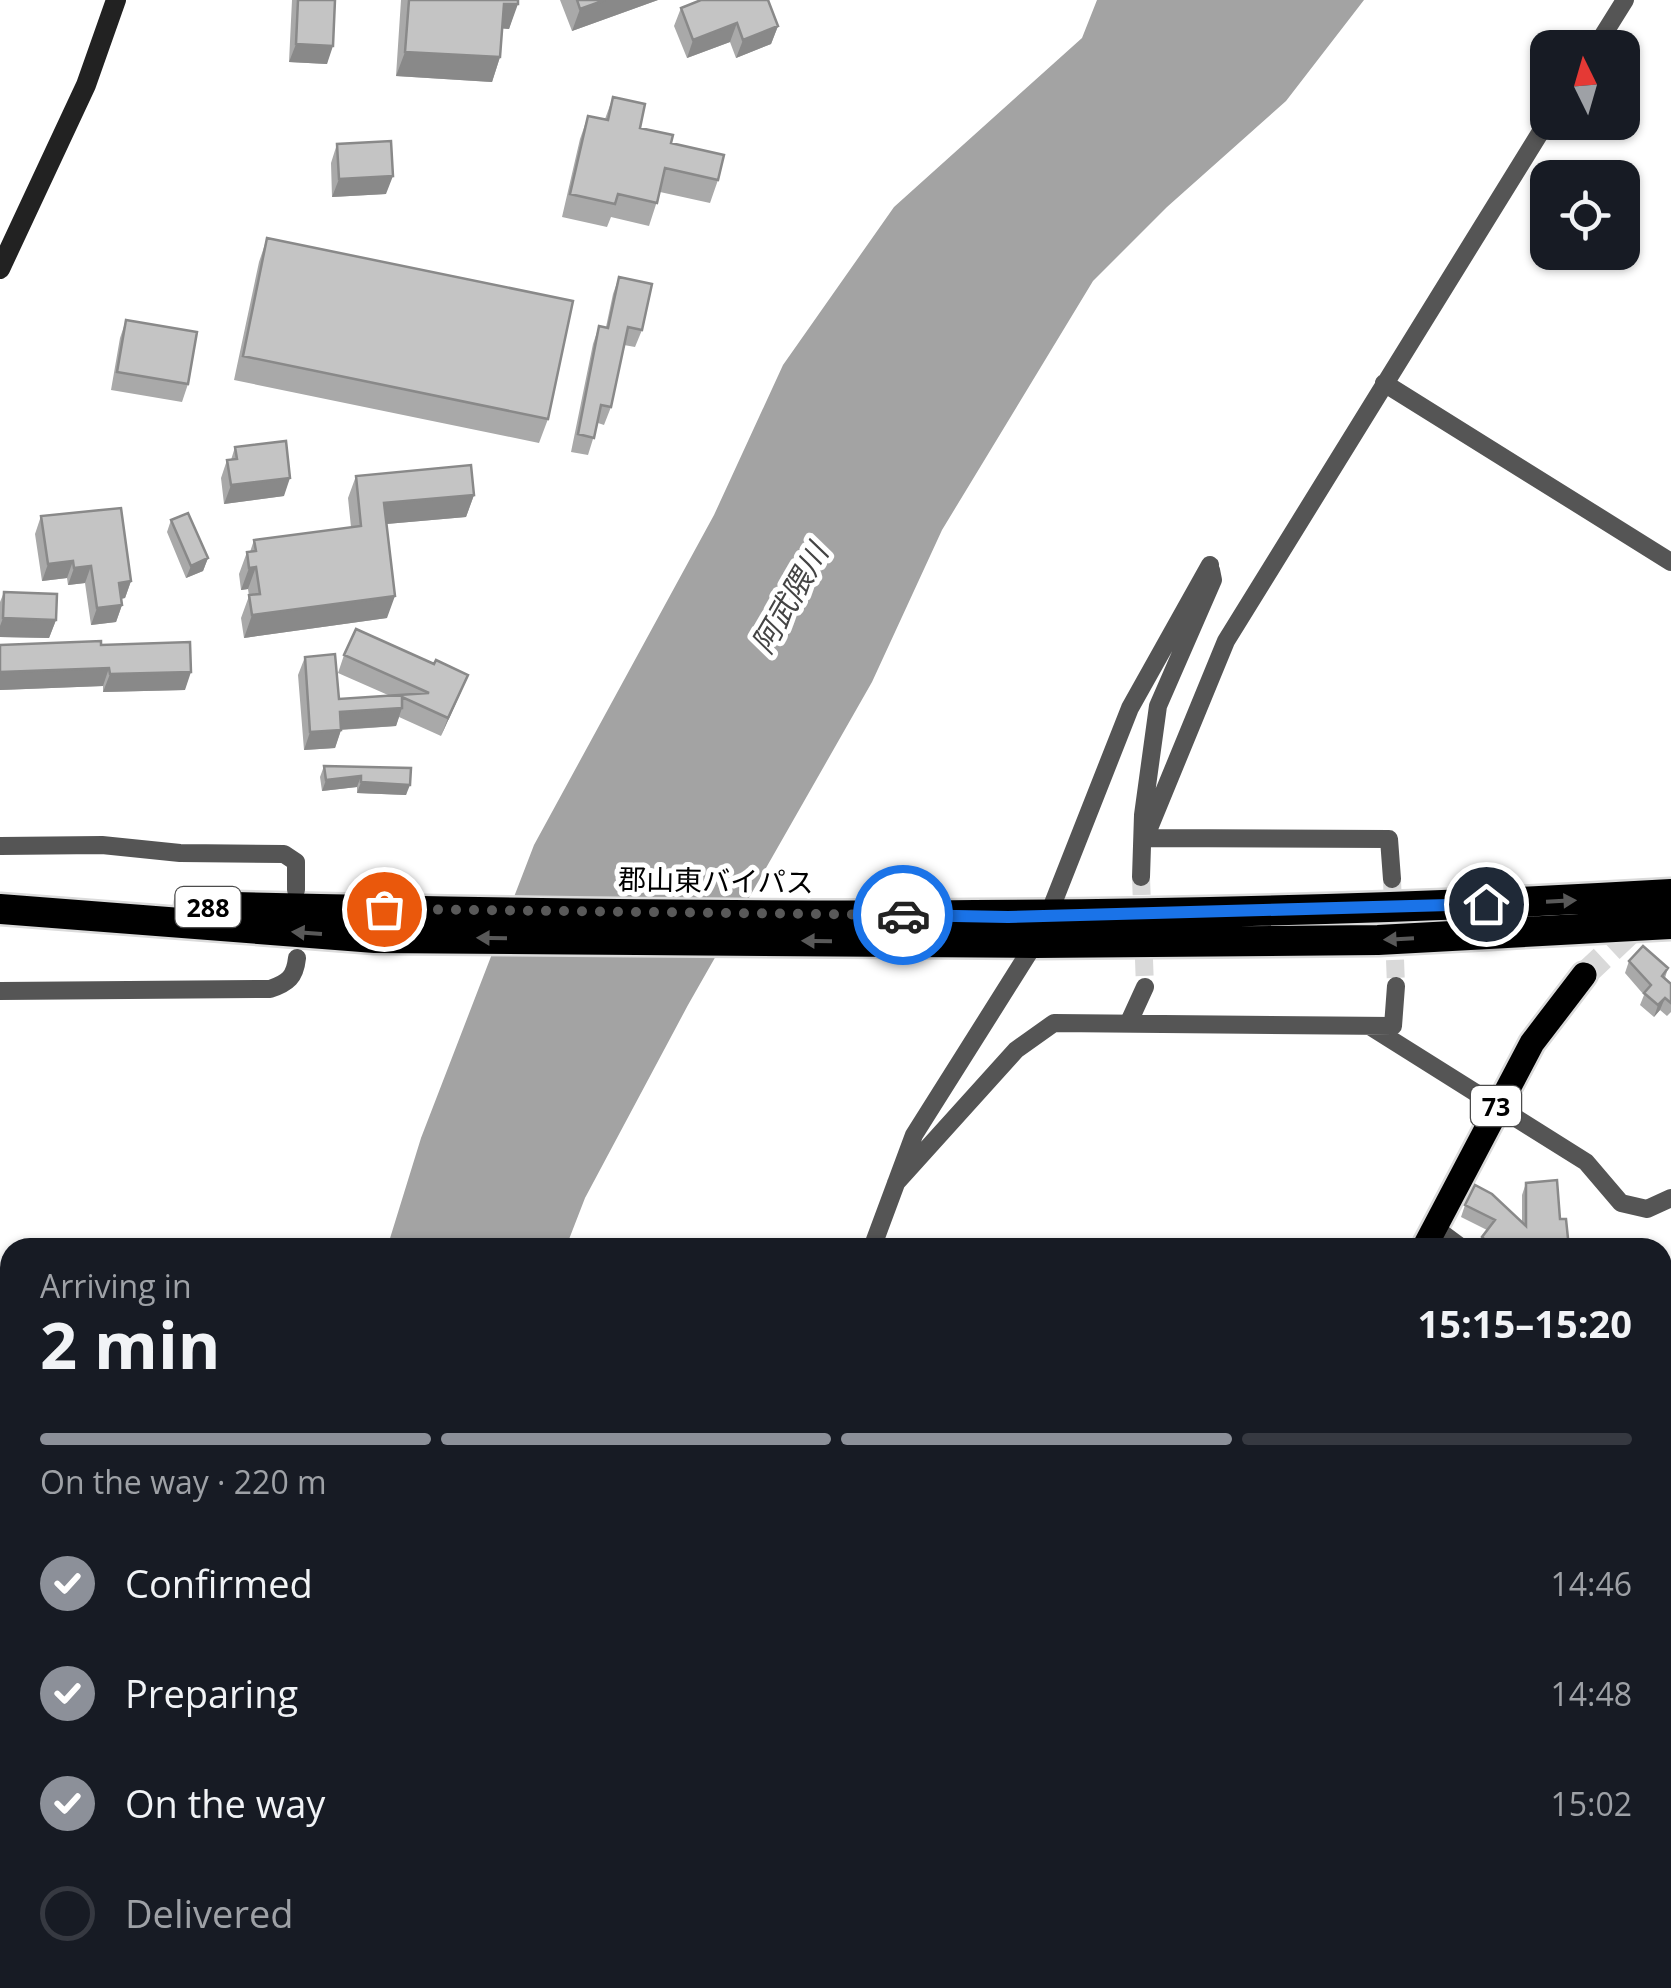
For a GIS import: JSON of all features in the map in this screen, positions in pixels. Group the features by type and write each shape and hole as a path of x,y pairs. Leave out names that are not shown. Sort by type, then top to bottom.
{"highway":[{"name":"郡山東バイパス","path":"1041,930 1671,894"},
{"name":"郡山東バイパス","path":"0,902 1008,917 1041,930 1378,940 1671,924"},
{"name":"288","path":"0,909 404,938 984,943 1041,930"}],"main road":[{"name":"73","path":"1430,1238 1532,1042 1584,975"}],"street":[{"path":"0,269 86,85 116,0"},
{"path":"1606,30 1626,0"},
{"path":"1145,838 1226,642 1535,140"},
{"path":"1384,382 1671,562"},
{"path":"876,1238 914,1135 1041,930 1130,708 1210,565 1213,580 1158,706 1143,815 1141,877"},
{"path":"1145,838 1389,839 1392,879"},
{"path":"0,846 102,845 180,853 284,854 296,862 296,890"},
{"path":"0,991 270,989 287,984 296,971 297,958"},
{"path":"896,1183 1016,1050 1054,1024 1393,1026 1396,986"},
{"path":"1129,1022 1146,987"},
{"path":"1366,1024 1586,1162 1621,1203 1648,1209 1671,1198"}],"water":[{"name":"阿武隈川","path":"1097,0 1364,0 1286,101 1167,207 1093,281 942,530 872,682 688,1005 585,1198 569,1238 390,1238 421,1138 534,845 714,515 783,365 894,207 1082,38"}],"building":[{"path":"298,0 335,0 333,46 296,44"},
{"path":"409,0 518,0 518,4 504,4 500,57 405,52"},
{"path":"577,0 605,0 580,9"},
{"path":"701,0 768,0 778,26 743,40 737,23 693,40 681,8"},
{"path":"613,97 645,104 640,128 673,135 671,143 724,155 718,180 665,168 657,203 618,194 615,204 570,194 588,116 608,120"},
{"path":"391,141 393,176 339,179 337,144"},
{"path":"267,238 573,301 548,419 243,356"},
{"path":"619,277 652,284 642,330 628,327 611,407 601,405 594,438 578,434 599,326 608,328"},
{"path":"126,320 197,332 188,384 117,372"},
{"path":"286,441 290,478 231,485 227,460 237,459 235,447"},
{"path":"471,465 474,495 384,503 395,596 252,615 249,595 260,594 256,567 249,568 247,552 256,551 254,540 361,526 356,476"},
{"path":"121,508 131,581 119,583 122,605 97,608 91,566 74,568 73,561 48,564 41,516"},
{"path":"188,513 208,558 191,566 171,520"},
{"path":"4,592 57,594 56,620 3,618"},
{"path":"356,629 468,675 448,718 402,697 402,708 340,712 341,730 310,732 305,657 335,654 339,699 429,693 344,655"},
{"path":"101,641 101,645 190,642 191,672 110,674 109,668 0,672 0,645"},
{"path":"324,766 411,768 410,785 361,782 361,776 326,780"},
{"path":"1643,946 1668,968 1662,976 1671,984 1671,1003 1665,998 1658,1005 1644,993 1651,985 1629,961"},
{"path":"1557,1180 1560,1219 1566,1219 1568,1238 1483,1238 1495,1220 1465,1205 1475,1185 1492,1194 1526,1226 1526,1183"}],"tunnel":[{"path":"1141,877 1145,987"},
{"path":"1392,879 1396,986"},
{"path":"1584,975 1643,920"}],"way so far":[{"path":"384,909 903,915"}],"route":[{"path":"903,915 1008,917 1486,904"}]}
